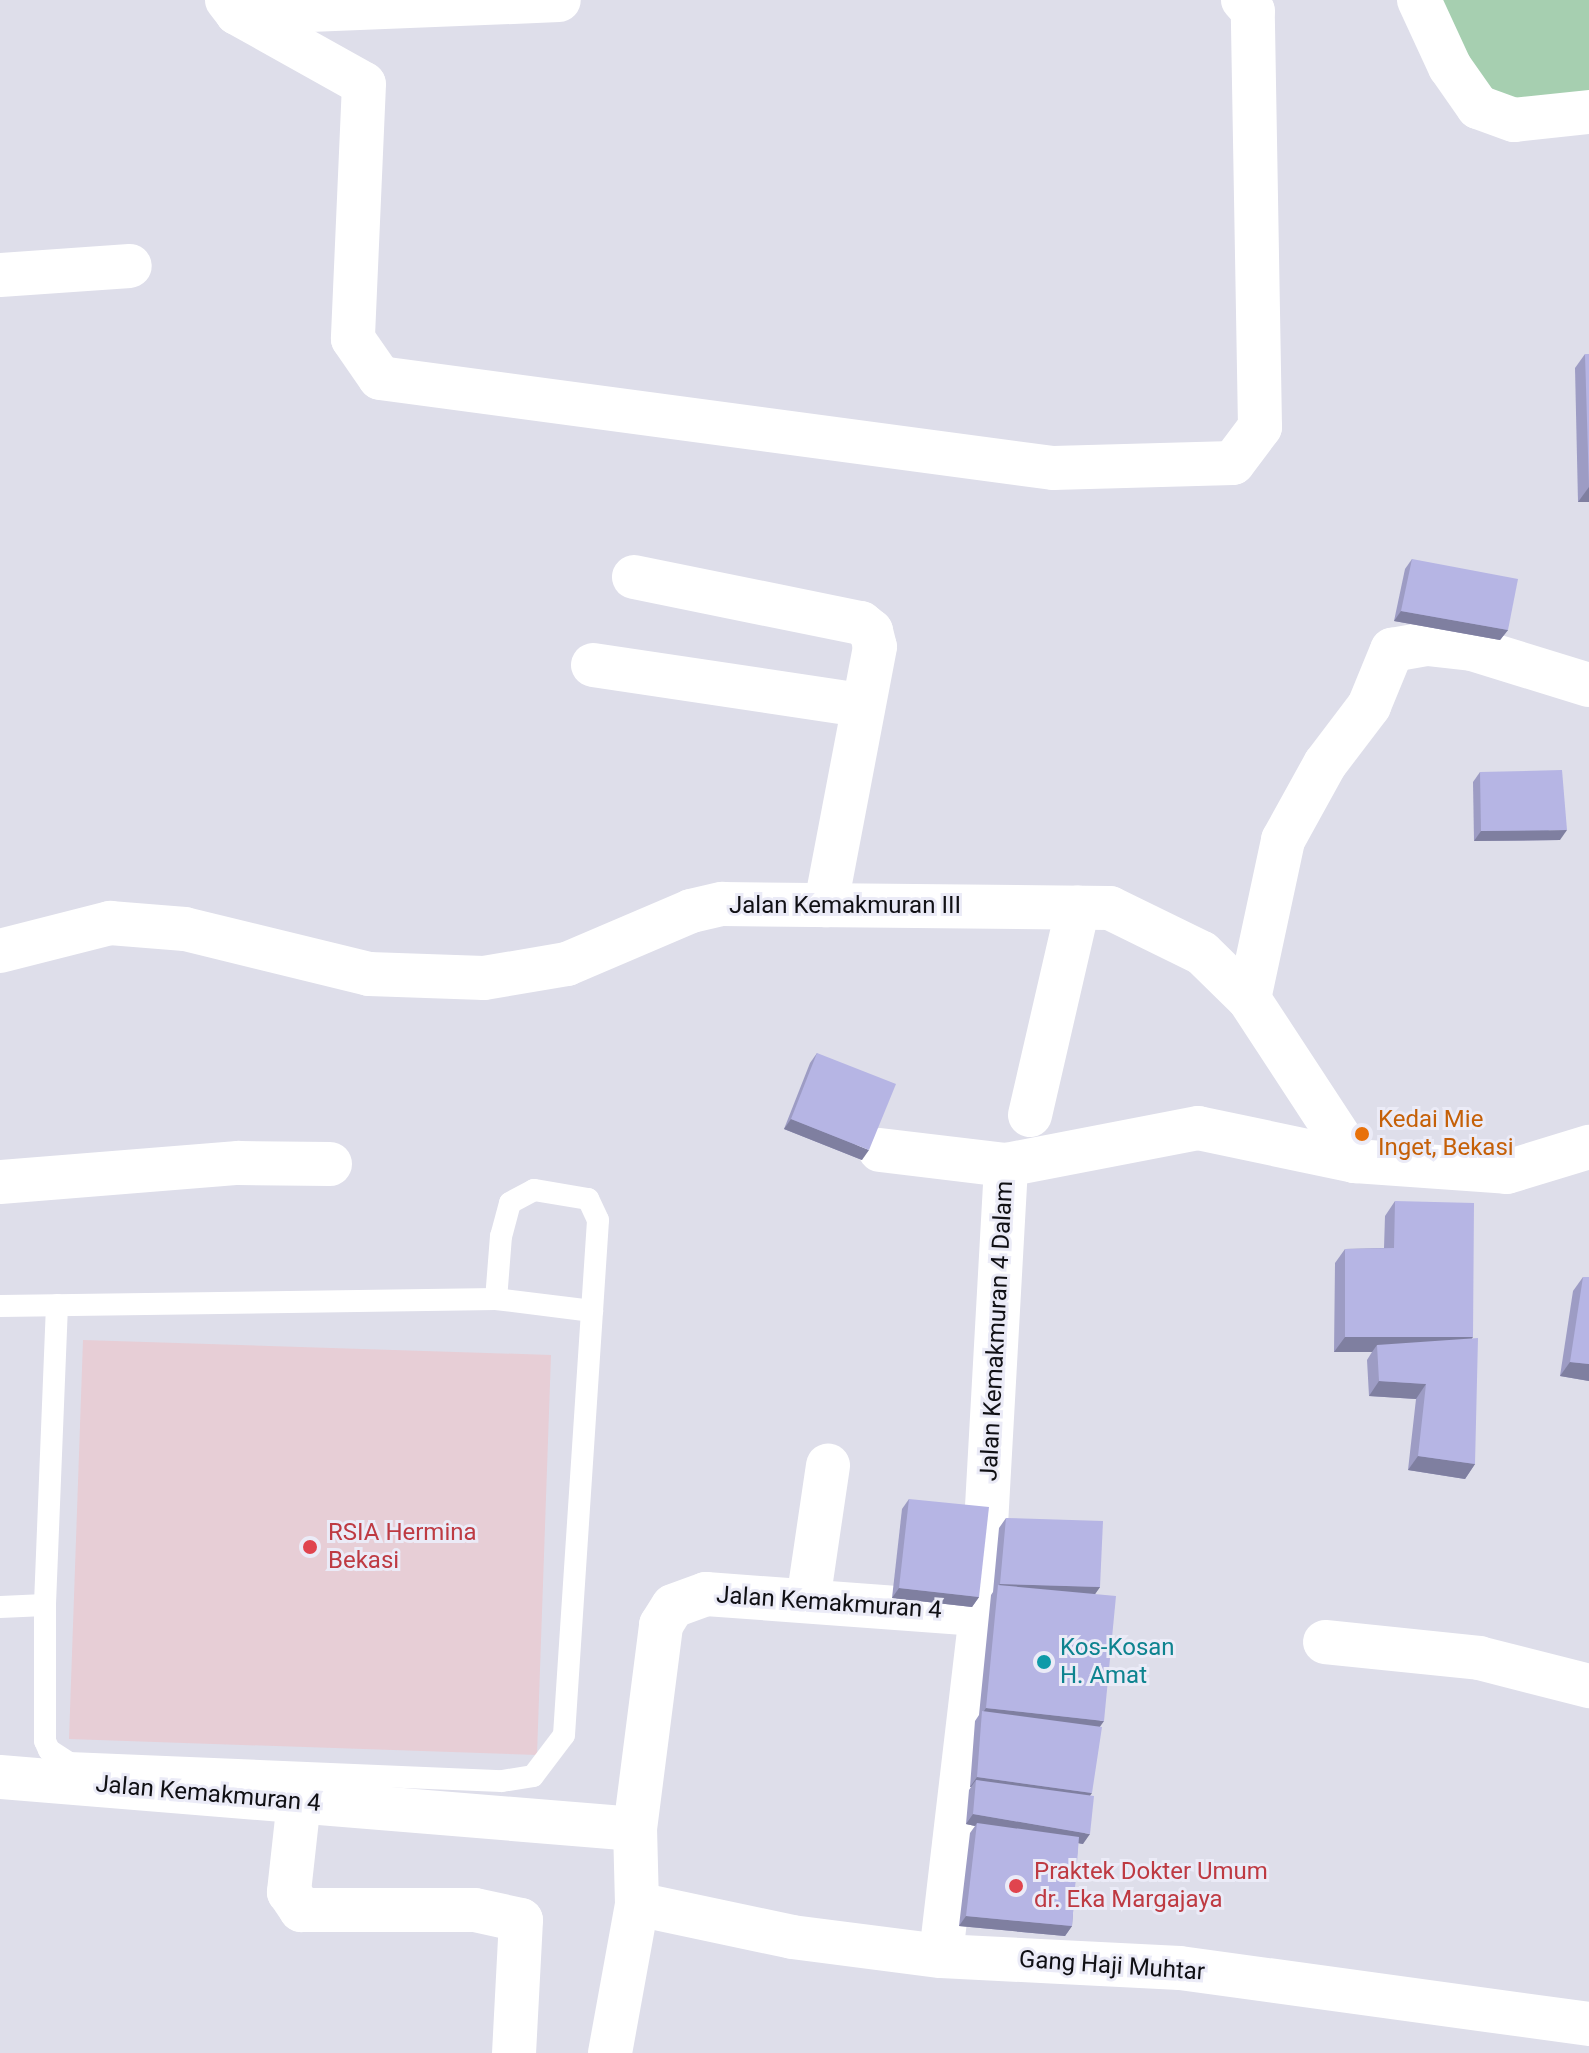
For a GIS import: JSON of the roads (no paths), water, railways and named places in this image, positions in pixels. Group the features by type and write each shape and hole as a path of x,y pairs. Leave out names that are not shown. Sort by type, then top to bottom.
{"street":[{"path":"232,7 559,0"},
{"path":"232,7 364,84 353,339 380,378 1053,468 1233,463 1260,427 1253,11 1243,0"},
{"path":"1419,0 1450,67 1478,107 1514,120 1589,112"},
{"path":"0,275 130,266"},
{"path":"634,577 861,623 871,631 875,647 826,905"},
{"path":"1249,999 1283,840 1325,764 1369,706 1392,650 1427,644 1472,649 1589,685"},
{"path":"593,665 862,705"},
{"name":"Jalan Kemakmuran III","path":"0,951 110,923 185,929 369,974 484,978 567,964 691,911 722,904 1110,908 1156,926 1202,953 1249,999 1355,1161"},
{"path":"1030,1115 1078,907"},
{"name":"Jalan Kemakmuran 4 Dalam","path":"981,1614 1006,1165 1198,1128 1355,1161"},
{"path":"1355,1161 1507,1172 1589,1147"},
{"path":"880,1150 1006,1165"},
{"path":"0,1182 238,1163 330,1164"},
{"path":"808,1601 828,1465"},
{"name":"Jalan Kemakmuran 4","path":"0,1777 635,1829 661,1625 673,1606 706,1594 981,1614"},
{"path":"941,1956 981,1614"},
{"path":"1325,1642 1479,1658 1589,1686"},
{"path":"299,1801 289,1892 301,1910 475,1910 521,1920 514,2053"},
{"path":"610,2053 637,1904 635,1829"},
{"name":"Gang Haji Muhtar","path":"637,1904 792,1937 941,1956 1180,1968 1589,2023"},
{"path":"1584,2053 1589,2023"}],"lane":[{"path":"57,1305 45,1605 45,1741 49,1750 69,1763 502,1781 533,1776 564,1735 598,1220 588,1199 534,1190 510,1203 496,1299"},
{"path":"0,1306 496,1299 592,1311"},
{"path":"0,1607 45,1605"}],"place":[{"name":"Kedai Mie Inget, Bekasi","path":"1362,1134"},
{"name":"RSIA Hermina Bekasi","path":"310,1547"},
{"name":"Kos-Kosan H. Amat","path":"1044,1662"},
{"name":"Praktek Dokter Umum dr. Eka Margajaya","path":"1016,1886"}]}
